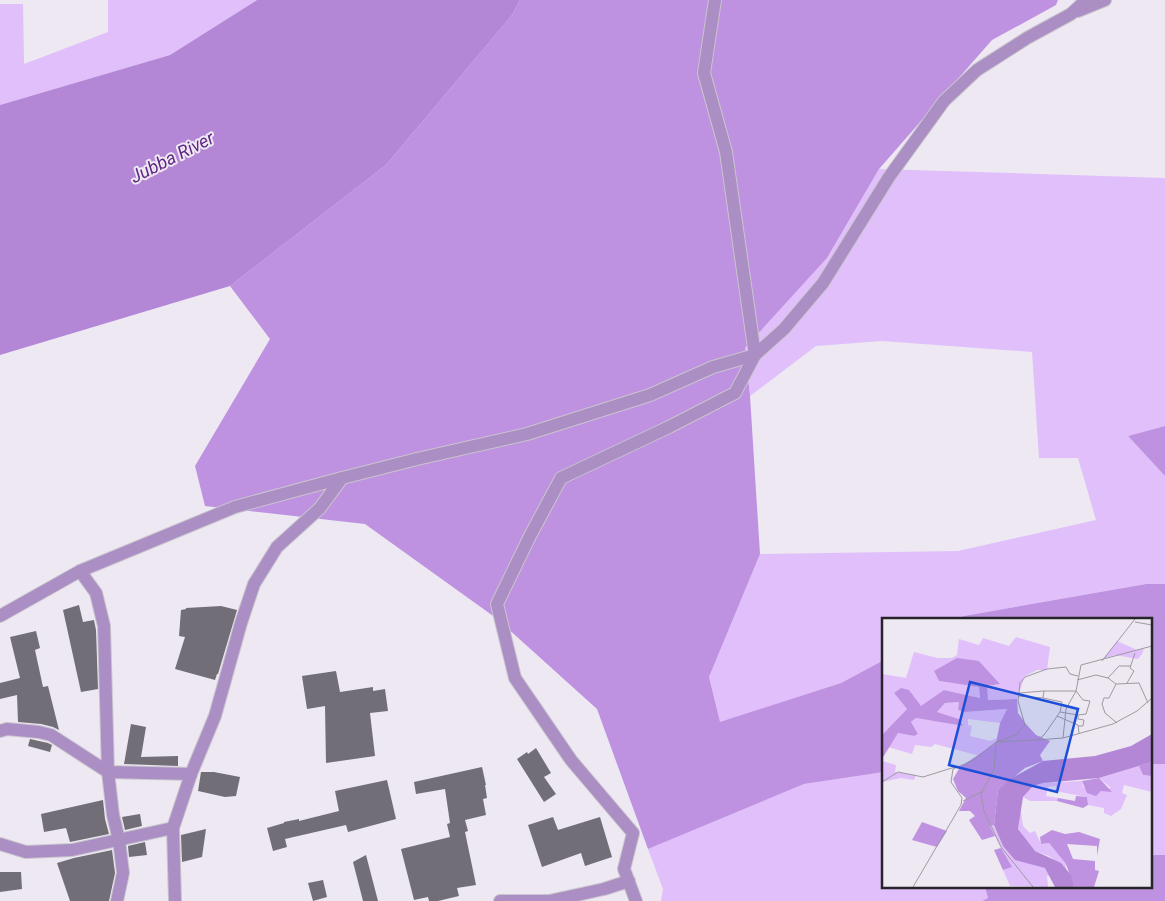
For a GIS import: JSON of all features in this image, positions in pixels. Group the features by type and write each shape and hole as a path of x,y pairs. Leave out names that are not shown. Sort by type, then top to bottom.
{"street":[{"path":"715,0 704,73 726,152 755,355"},
{"path":"1072,14 1086,0"},
{"path":"636,901 624,869 632,833 572,760 515,678 497,604 530,536 561,478 669,427 735,393 755,355 784,329 823,283 888,178 944,101 977,70 1027,38 1072,14 1105,0"},
{"path":"0,616 80,570 235,507 417,459 527,434 650,395 713,367 755,355"},
{"path":"175,901 173,828 191,774 216,716 241,623 254,584 278,547 320,508 342,478"},
{"path":"80,570 96,593 104,626 108,772 123,873 117,901"},
{"path":"0,731 7,729 51,735 108,772 191,774"},
{"path":"0,844 26,852 72,850 173,828"},
{"path":"500,901 549,901 604,889 629,881"}],"shaded area":[{"path":"108,0 257,0 170,55 0,105 0,4 23,4 24,64 108,32"},
{"path":"520,0 1058,0 1056,5 992,40 879,169 827,258 745,348 750,396 760,554 709,677 720,722 841,683 882,661 882,772 804,784 648,849 597,709 496,618 365,524 205,506 195,466 270,339 230,286 386,165 512,15"},
{"path":"879,169 1165,178 1165,426 1128,436 1165,476 1165,584 1146,584 960,618 882,618 882,661 841,683 720,723 709,677 760,554 958,551 1096,520 1078,458 1039,458 1032,352 882,341 816,346 750,396 745,348 827,258"},
{"path":"1165,426 1165,476 1128,436"},
{"path":"1146,584 1165,584 1165,764 1152,764 1152,618 960,618"},
{"path":"1152,764 1165,764 1165,855 1152,856"},
{"path":"882,772 882,888 985,888 988,898 982,901 661,901 663,889 648,849 804,784"},
{"path":"1165,855 1165,901 982,901 988,898 985,888 1152,888 1152,856"}],"water":[{"name":"Jubba River","path":"257,0 520,0 512,15 386,165 230,286 0,355 0,105 170,55"}],"building":[{"path":"79,605 83,622 94,620 98,689 81,692 63,610"},
{"path":"221,606 237,610 215,680 175,669 185,637 179,636 181,610"},
{"path":"36,631 40,648 35,650 43,687 48,686 59,730 41,724 18,722 17,695 0,699 0,683 20,678 10,637"},
{"path":"336,671 340,692 373,687 373,691 385,689 388,711 370,713 375,756 326,763 325,706 307,709 302,676"},
{"path":"131,724 146,727 141,757 178,756 178,766 124,764"},
{"path":"30,739 52,745 50,752 28,746"},
{"path":"536,748 551,773 544,777 556,794 544,802 517,759"},
{"path":"482,767 486,785 487,798 483,799 486,815 465,820 468,831 465,832 476,885 457,888 459,896 438,901 429,901 428,897 414,900 401,849 450,837 447,824 450,823 445,789 416,794 414,782"},
{"path":"201,772 214,772 240,777 236,796 225,797 198,791"},
{"path":"387,780 396,819 348,832 346,825 285,839 287,847 273,851 267,828 284,822 299,819 299,821 339,811 335,791"},
{"path":"103,800 109,834 70,842 66,828 44,832 41,814"},
{"path":"140,814 142,826 125,830 122,817"},
{"path":"553,817 558,830 600,817 612,857 585,866 581,853 542,867 528,825"},
{"path":"206,829 202,857 182,862 181,835"},
{"path":"145,842 147,855 129,857 128,846"},
{"path":"112,850 115,873 109,901 70,901 57,863"},
{"path":"366,855 378,901 363,901 353,862"},
{"path":"0,872 21,872 22,889 0,892"},
{"path":"323,880 327,897 313,901 308,883"}]}
